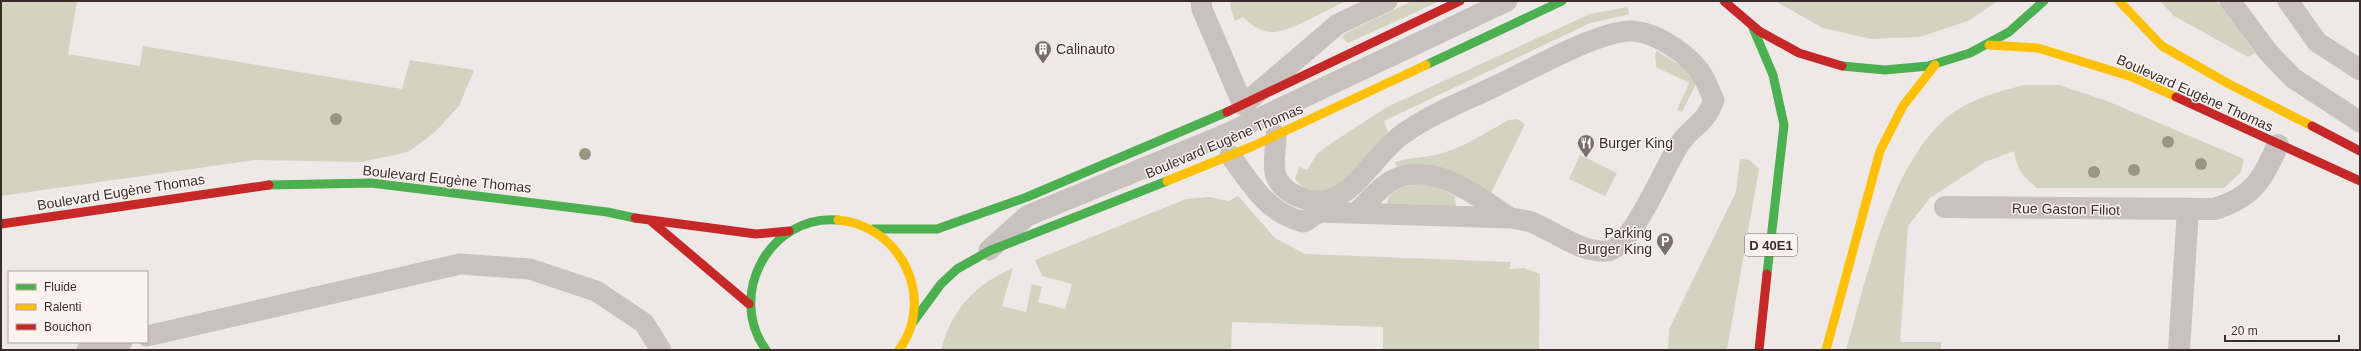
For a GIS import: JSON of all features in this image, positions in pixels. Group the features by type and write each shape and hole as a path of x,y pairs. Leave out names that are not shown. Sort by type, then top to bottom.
{"main road":[{"name":"Boulevard Eugène Thomas","path":"873,229 937,229 1026,197 1243,105 1460,1"},
{"name":"Boulevard Eugène Thomas","path":"913,322 941,284 957,269 989,251 1107,206 1276,135 1562,1"},
{"path":"1724,1 1752,26 1779,44 1808,57 1839,66 1871,71 1903,70 1935,65 1989,45 2014,28 2044,1"},
{"name":"Boulevard Eugène Thomas","path":"2119,1 2162,46 2239,89 2360,151"},
{"name":"D 40E1","path":"1752,26 1770,63 1782,106 1784,125 1759,350"},
{"name":"Boulevard Eugène Thomas","path":"1989,45 2038,48 2132,76 2278,146 2325,164 2360,181"},
{"path":"1826,350 1880,151 1903,106 1935,65"},
{"name":"Boulevard Eugène Thomas","path":"1,224 258,185 371,183 607,212 651,221 756,234 789,230"},
{"path":"766,350 754,326 750,304 754,275 768,250 789,230 810,222 831,218 853,221 873,229 891,242 907,266 912,279 916,301 913,322 902,348"},
{"name":"Boulevard Eugène Thomas","path":"651,221 692,253 750,304"}],"street":[{"name":"Rue Gaston Filiot","path":"1945,207 2215,209 2236,202 2251,190 2262,177 2278,146"},
{"path":"2179,350 2188,210"}],"lane":[{"path":"1201,1 1202,9 1243,105 1338,24 1387,1"},
{"path":"989,251 1027,216 1224,135 1507,1"},
{"path":"2230,1 2268,52 2293,78 2360,122"},
{"path":"2288,1 2317,42 2360,69"},
{"path":"1230,155 1273,210 1291,220 1304,222 1319,212 1511,218 1531,222 1566,240 1596,250 1610,251 1621,243 1634,228 1668,160 1681,140 1709,114 1714,100 1704,78 1688,58 1668,44 1645,34 1632,31 1584,43 1418,123 1385,149 1347,191 1331,199 1316,201 1305,198 1294,194 1279,183 1275,172 1276,135"},
{"path":"1356,213 1387,183 1403,176 1422,173 1442,179 1477,195 1511,218"},
{"path":"148,336 460,264 530,269 596,291 644,324 661,350"},
{"path":"87,350 118,343"}],"green space":[{"path":"1,1 77,1 68,54 140,66 143,46 402,89 410,60 474,70 459,106 434,133 408,152 362,162 255,160 1,196"},
{"path":"1232,1 1346,1 1301,23 1282,30 1270,32 1257,28 1243,17 1235,21 1230,5"},
{"path":"1412,1 1440,1 1348,43 1342,37 1346,33"},
{"path":"1775,1 1998,1 1968,21 1920,37 1871,39 1823,28"},
{"path":"2160,1 2217,1 2255,53 2248,57 2174,16"},
{"path":"1628,7 1629,14 1588,24 1384,121 1388,132 1344,184 1334,190 1308,192 1295,179 1299,167 1307,170 1317,154 1327,146 1387,107 1590,14"},
{"path":"1657,51 1682,67 1695,81 1695,86 1682,112 1677,110 1689,83 1656,67 1655,54"},
{"path":"2025,85 2059,85 2107,101 2244,159 2241,172 2224,188 2037,188 2021,172 2014,151 1985,162 1930,198 1908,226 1900,342 1941,342 1941,350 1846,350 1863,287 1886,216 1901,182 1918,151 1938,126 1962,107 1993,94"},
{"path":"1517,119 1525,124 1491,193 1458,174 1435,166 1410,164 1397,167 1395,162 1437,155 1452,150 1509,120"},
{"path":"1580,155 1617,173 1605,196 1569,179"},
{"path":"1740,159 1750,160 1759,169 1727,350 1668,350 1669,329 1736,192"},
{"path":"1421,184 1438,187 1455,196 1456,207 1389,205 1387,202 1389,197 1397,190"},
{"path":"1238,196 1275,238 1305,254 1511,262 1509,269 1524,268 1540,274 1539,350 1383,350 1383,327 1232,322 1231,350 941,350 946,335 959,310 976,290 999,275 1013,268 1002,306 1026,312 1032,284 1042,287 1038,302 1065,309 1072,284 1042,276 1035,260 1186,199 1210,197 1229,201"}],"traffic: fast":[{"path":"1426,65 1562,1"},
{"path":"1842,66 1885,70 1928,66 1970,53 2009,32 2044,1"},
{"path":"1753,28 1773,75 1784,125 1767,274"},
{"path":"873,229 937,229 1027,197 1227,112"},
{"path":"913,322 941,284 957,269 989,251 1167,181"},
{"path":"269,185 371,183 607,212 635,218"},
{"path":"766,350 755,328 751,306 753,283 762,262 775,244 792,230 814,222 838,220"}],"traffic: slow":[{"path":"2119,1 2162,46 2229,84 2312,126"},
{"path":"1989,45 2038,48 2132,77 2176,97"},
{"path":"1167,181 1253,146 1426,65"},
{"path":"1826,350 1880,151 1903,106 1935,65"},
{"path":"838,220 860,225 879,235 895,250 906,267 913,287 914,308 910,330 899,350"}],"traffic: jam":[{"path":"1227,112 1460,1"},
{"path":"1724,1 1759,31 1799,53 1842,66"},
{"path":"2176,97 2360,181"},
{"path":"2312,126 2360,151"},
{"path":"1,224 269,185"},
{"path":"635,218 756,234 789,231"},
{"path":"651,221 749,304"},
{"path":"1759,350 1767,274"}],"place":[{"name":"Calinauto","path":"1043,64"},
{"name":"Burger King","path":"1586,158"},
{"name":"Parking Burger King","path":"1665,256"}]}
